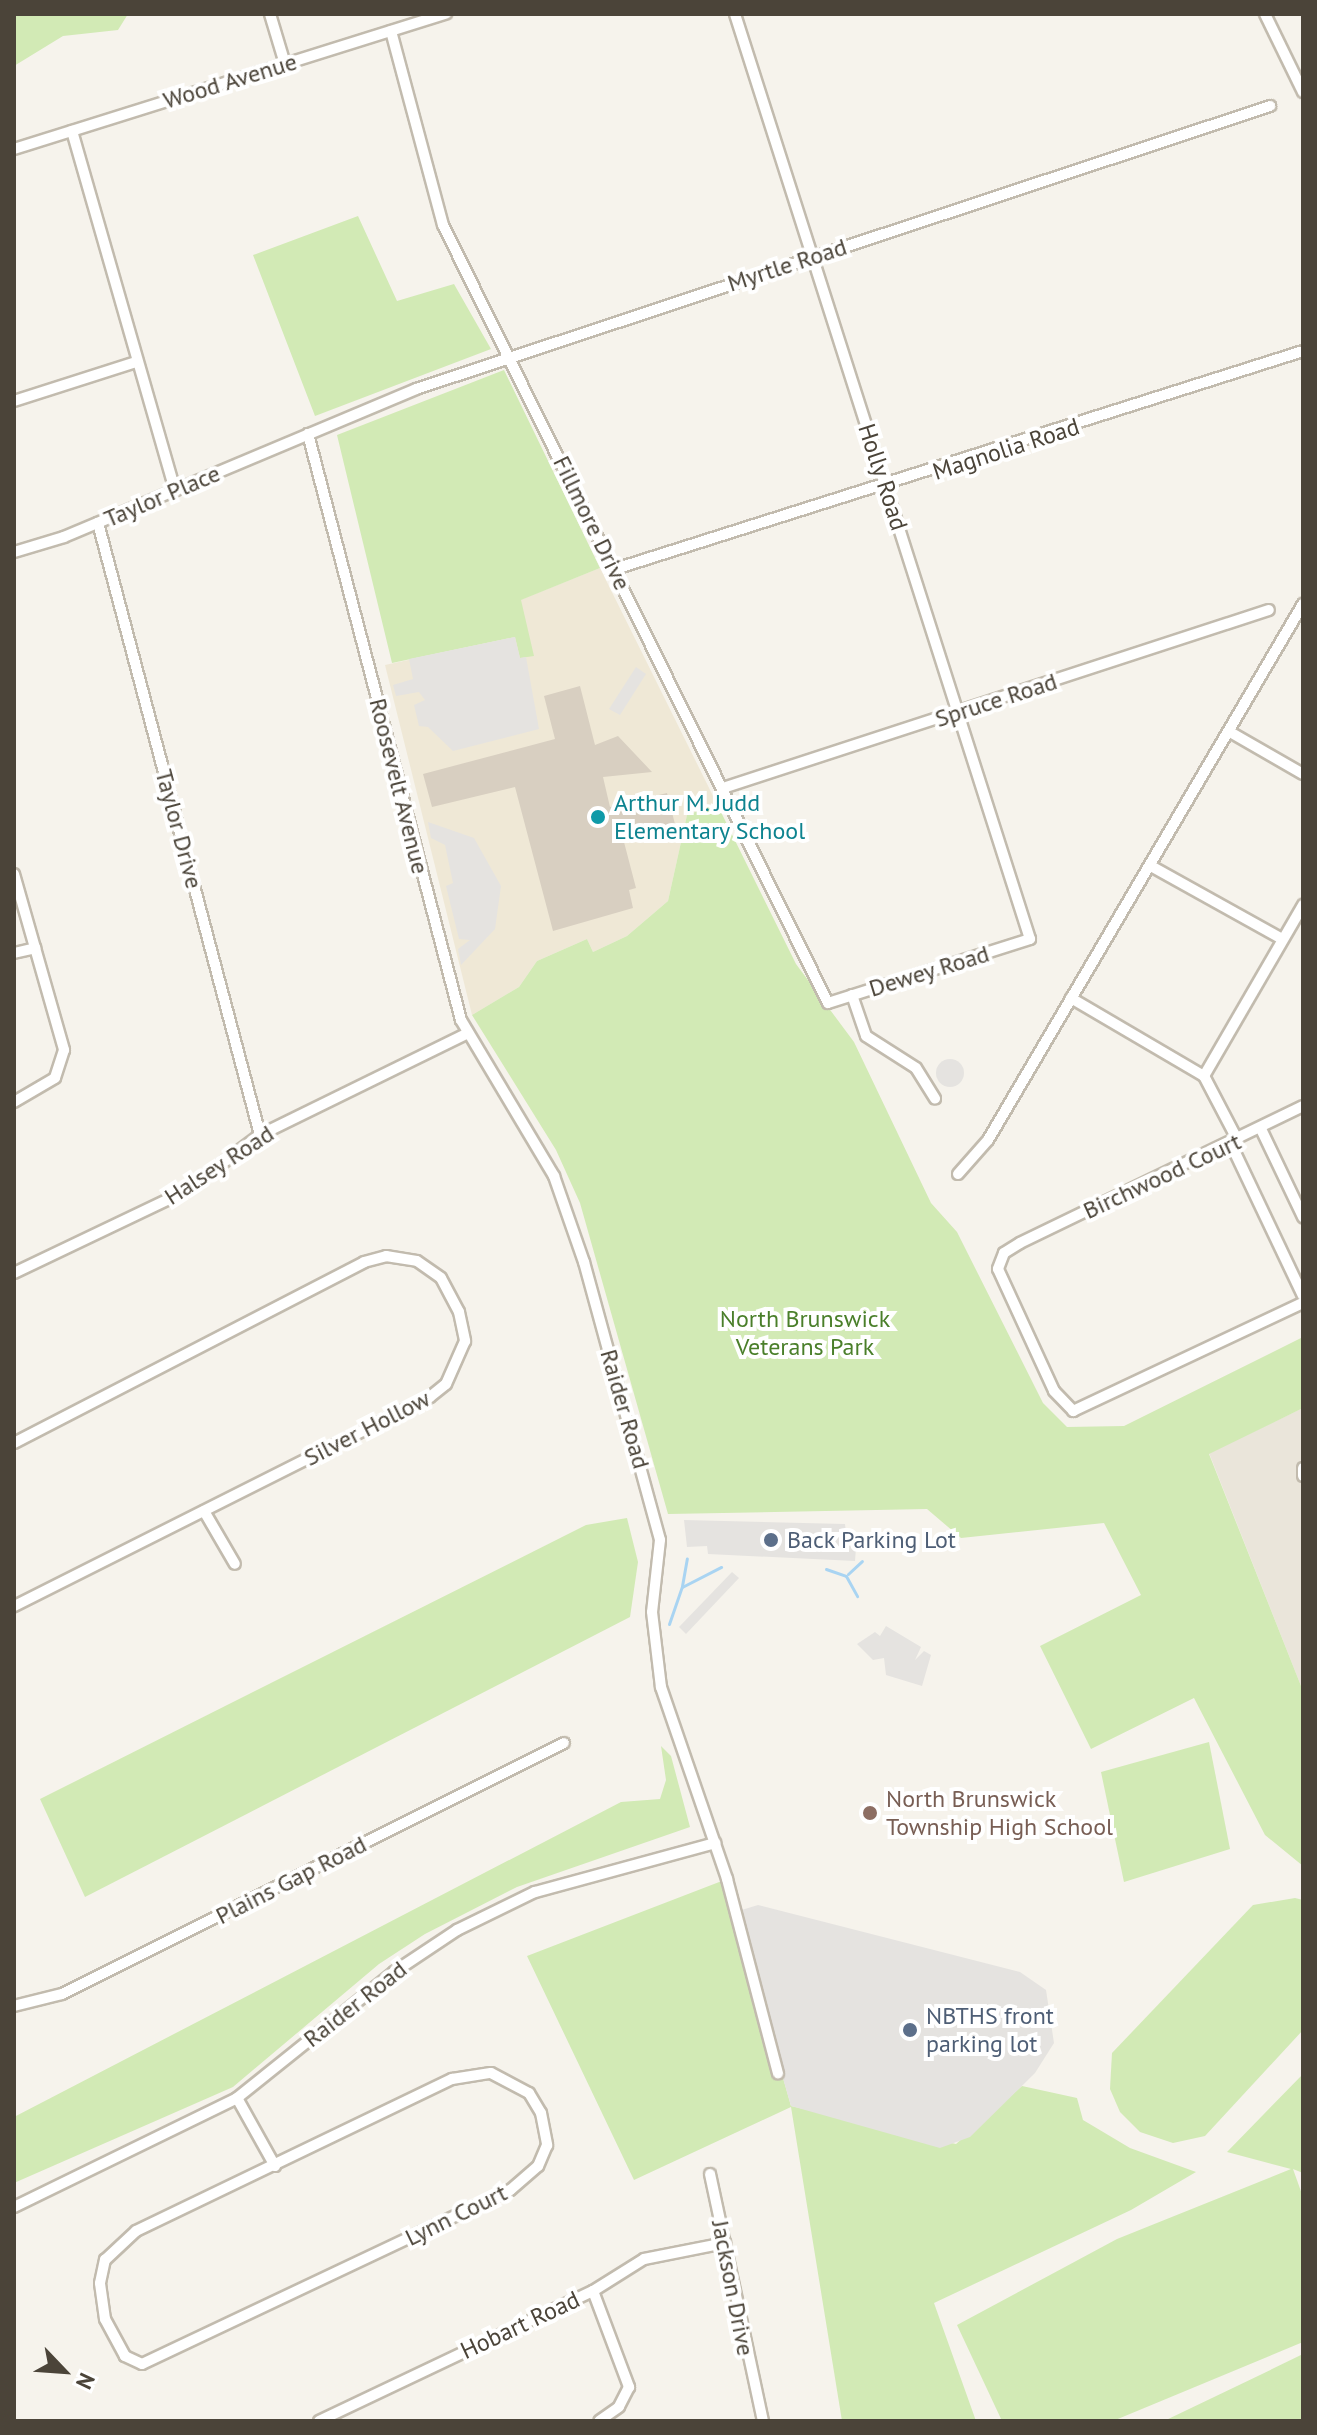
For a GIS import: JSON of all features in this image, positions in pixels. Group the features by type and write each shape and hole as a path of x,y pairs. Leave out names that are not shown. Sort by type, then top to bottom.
{"street":[{"path":"270,14 285,64"},
{"name":"Wood Avenue","path":"14,149 446,14"},
{"name":"Holly Road","path":"735,14 1030,939"},
{"path":"1265,14 1303,92"},
{"name":"Fillmore Drive","path":"391,31 443,225 828,1003"},
{"name":"Myrtle Road","path":"308,434 510,356 1270,106"},
{"path":"72,131 175,491"},
{"name":"Magnolia Road","path":"615,569 887,488 1303,351"},
{"path":"14,401 136,362"},
{"name":"Taylor Place","path":"14,552 98,523 308,434"},
{"name":"Roosevelt Avenue","path":"308,434 466,1034 523,1123"},
{"name":"Taylor Drive","path":"98,523 260,1135"},
{"path":"958,1174 988,1140 1303,604"},
{"name":"Spruce Road","path":"723,788 1269,610"},
{"path":"1230,732 1303,774"},
{"path":"1151,866 1282,939"},
{"path":"14,874 64,1050 48,1083 14,1102"},
{"path":"1204,1076 1303,905"},
{"name":"Dewey Road","path":"828,1003 1030,939"},
{"path":"14,953 35,948"},
{"path":"852,995 866,1036 916,1068 935,1098"},
{"path":"1071,998 1204,1076 1303,1296"},
{"name":"Halsey Road","path":"14,1273 184,1192 260,1135 466,1034"},
{"name":"Birchwood Court","path":"1303,1106 1261,1129 1020,1243 1001,1258 1002,1285 1054,1391 1073,1411 1303,1303"},
{"name":"Raider Road","path":"523,1123 568,1209 655,1518 660,1540 653,1651 715,1843 778,2073"},
{"path":"1261,1129 1303,1217"},
{"name":"Silver Hollow","path":"14,1443 364,1262 386,1256 417,1261 441,1278 459,1312 465,1341 446,1384 14,1606"},
{"path":"1303,1468 1303,1476"},
{"path":"204,1511 235,1564"},
{"name":"Plains Gap Road","path":"14,2006 62,1994 564,1743"},
{"name":"Raider Road","path":"14,2207 237,2098 394,1972 457,1930 535,1892 715,1843"},
{"name":"Lynn Court","path":"491,2073 529,2093 541,2113 547,2145 538,2166 510,2190 142,2364 125,2356 105,2319 105,2260 136,2231 275,2166 452,2079 491,2073"},
{"path":"237,2098 275,2166"},
{"name":"Jackson Drive","path":"710,2174 755,2402 763,2421"},
{"name":"Hobart Road","path":"319,2421 593,2291 644,2259 725,2243"},
{"path":"593,2291 629,2387 619,2407 599,2421"}],"shaded area":[{"path":"600,568 717,804 687,815 668,901 627,936 593,952 587,939 537,961 519,987 472,1015 385,665 528,634 520,600"},
{"path":"515,637 520,658 526,657 539,729 453,751 428,727 419,726 414,705 425,700 419,692 396,696 393,685 413,679 409,659"},
{"path":"636,667 646,674 620,715 609,709"},
{"path":"428,822 474,838 501,886 495,929 461,965 458,949 470,940 459,939 446,886 453,883 445,845 431,838"},
{"path":"950,1059 960,1063 964,1073 960,1083 950,1087 940,1083 936,1073 940,1063"},
{"path":"1303,1408 1303,1691 1209,1453"},
{"name":"Back Parking Lot","path":"684,1520 845,1524 846,1533 857,1535 855,1561 708,1554 707,1546 687,1547"},
{"path":"732,1572 739,1578 686,1634 679,1627"},
{"path":"886,1626 921,1647 915,1660 924,1651 931,1655 922,1686 886,1675 884,1658 873,1660 857,1644 875,1632 880,1636"},
{"name":"NBTHS front parking lot","path":"758,1905 1020,1972 1046,1990 1054,2043 1035,2073 970,2137 940,2148 791,2106 735,1912"}],"green space":[{"path":"14,14 128,14 118,30 63,36 14,66"},
{"path":"358,216 397,301 454,284 491,349 315,416 253,255"},
{"path":"504,370 600,568 521,600 534,656 520,658 515,637 392,663 337,435"},
{"name":"North Brunswick Veterans Park","path":"717,804 796,964 854,1042 931,1203 957,1232 1043,1403 1067,1427 1124,1426 1303,1337 1303,1408 1209,1454 1303,1691 1303,1866 1265,1835 1194,1698 1091,1749 1040,1646 1141,1595 1104,1523 961,1538 927,1509 668,1514 580,1203 556,1150 472,1015 519,987 537,961 587,939 593,952 627,936 668,901 687,815"},
{"path":"627,1518 638,1562 630,1617 85,1897 40,1799 586,1525"},
{"path":"1209,1742 1230,1849 1124,1882 1101,1772"},
{"path":"661,1746 671,1756 690,1827 517,1887 425,1934 379,1964 233,2087 14,2183 14,2117 621,1802 660,1799 666,1780"},
{"path":"727,1879 791,2106 956,2144 1022,2086 1077,2098 1083,2120 1130,2148 1196,2172 1131,2210 934,2303 976,2421 842,2421 791,2107 634,2180 527,1956"},
{"path":"1295,1898 1303,1900 1303,2030 1205,2136 1173,2143 1140,2132 1120,2112 1110,2089 1112,2053 1253,1905"},
{"path":"1303,2074 1303,2173 1293,2169 1303,2197 1303,2342 1113,2421 1002,2421 957,2325 1117,2239 1291,2169 1227,2152"},
{"path":"1303,2354 1303,2421 1164,2421 1260,2375"}],"building":[{"name":"Arthur M. Judd Elementary School","path":"580,686 595,745 618,736 652,772 603,777 610,807 667,793 676,828 624,842 636,888 629,890 633,908 553,931 515,787 432,807 423,774 555,739 544,696"}],"waterway":[{"path":"682,1586 687,1558"},
{"path":"848,1574 862,1561"},
{"path":"669,1624 682,1587 721,1567"},
{"path":"826,1569 846,1576 857,1596"}],"place":[{"name":"Arthur M. Judd Elementary School","path":"598,817"},
{"name":"Back Parking Lot","path":"771,1540"},
{"name":"North Brunswick Township High School","path":"870,1813"},
{"name":"NBTHS front parking lot","path":"910,2030"}]}
